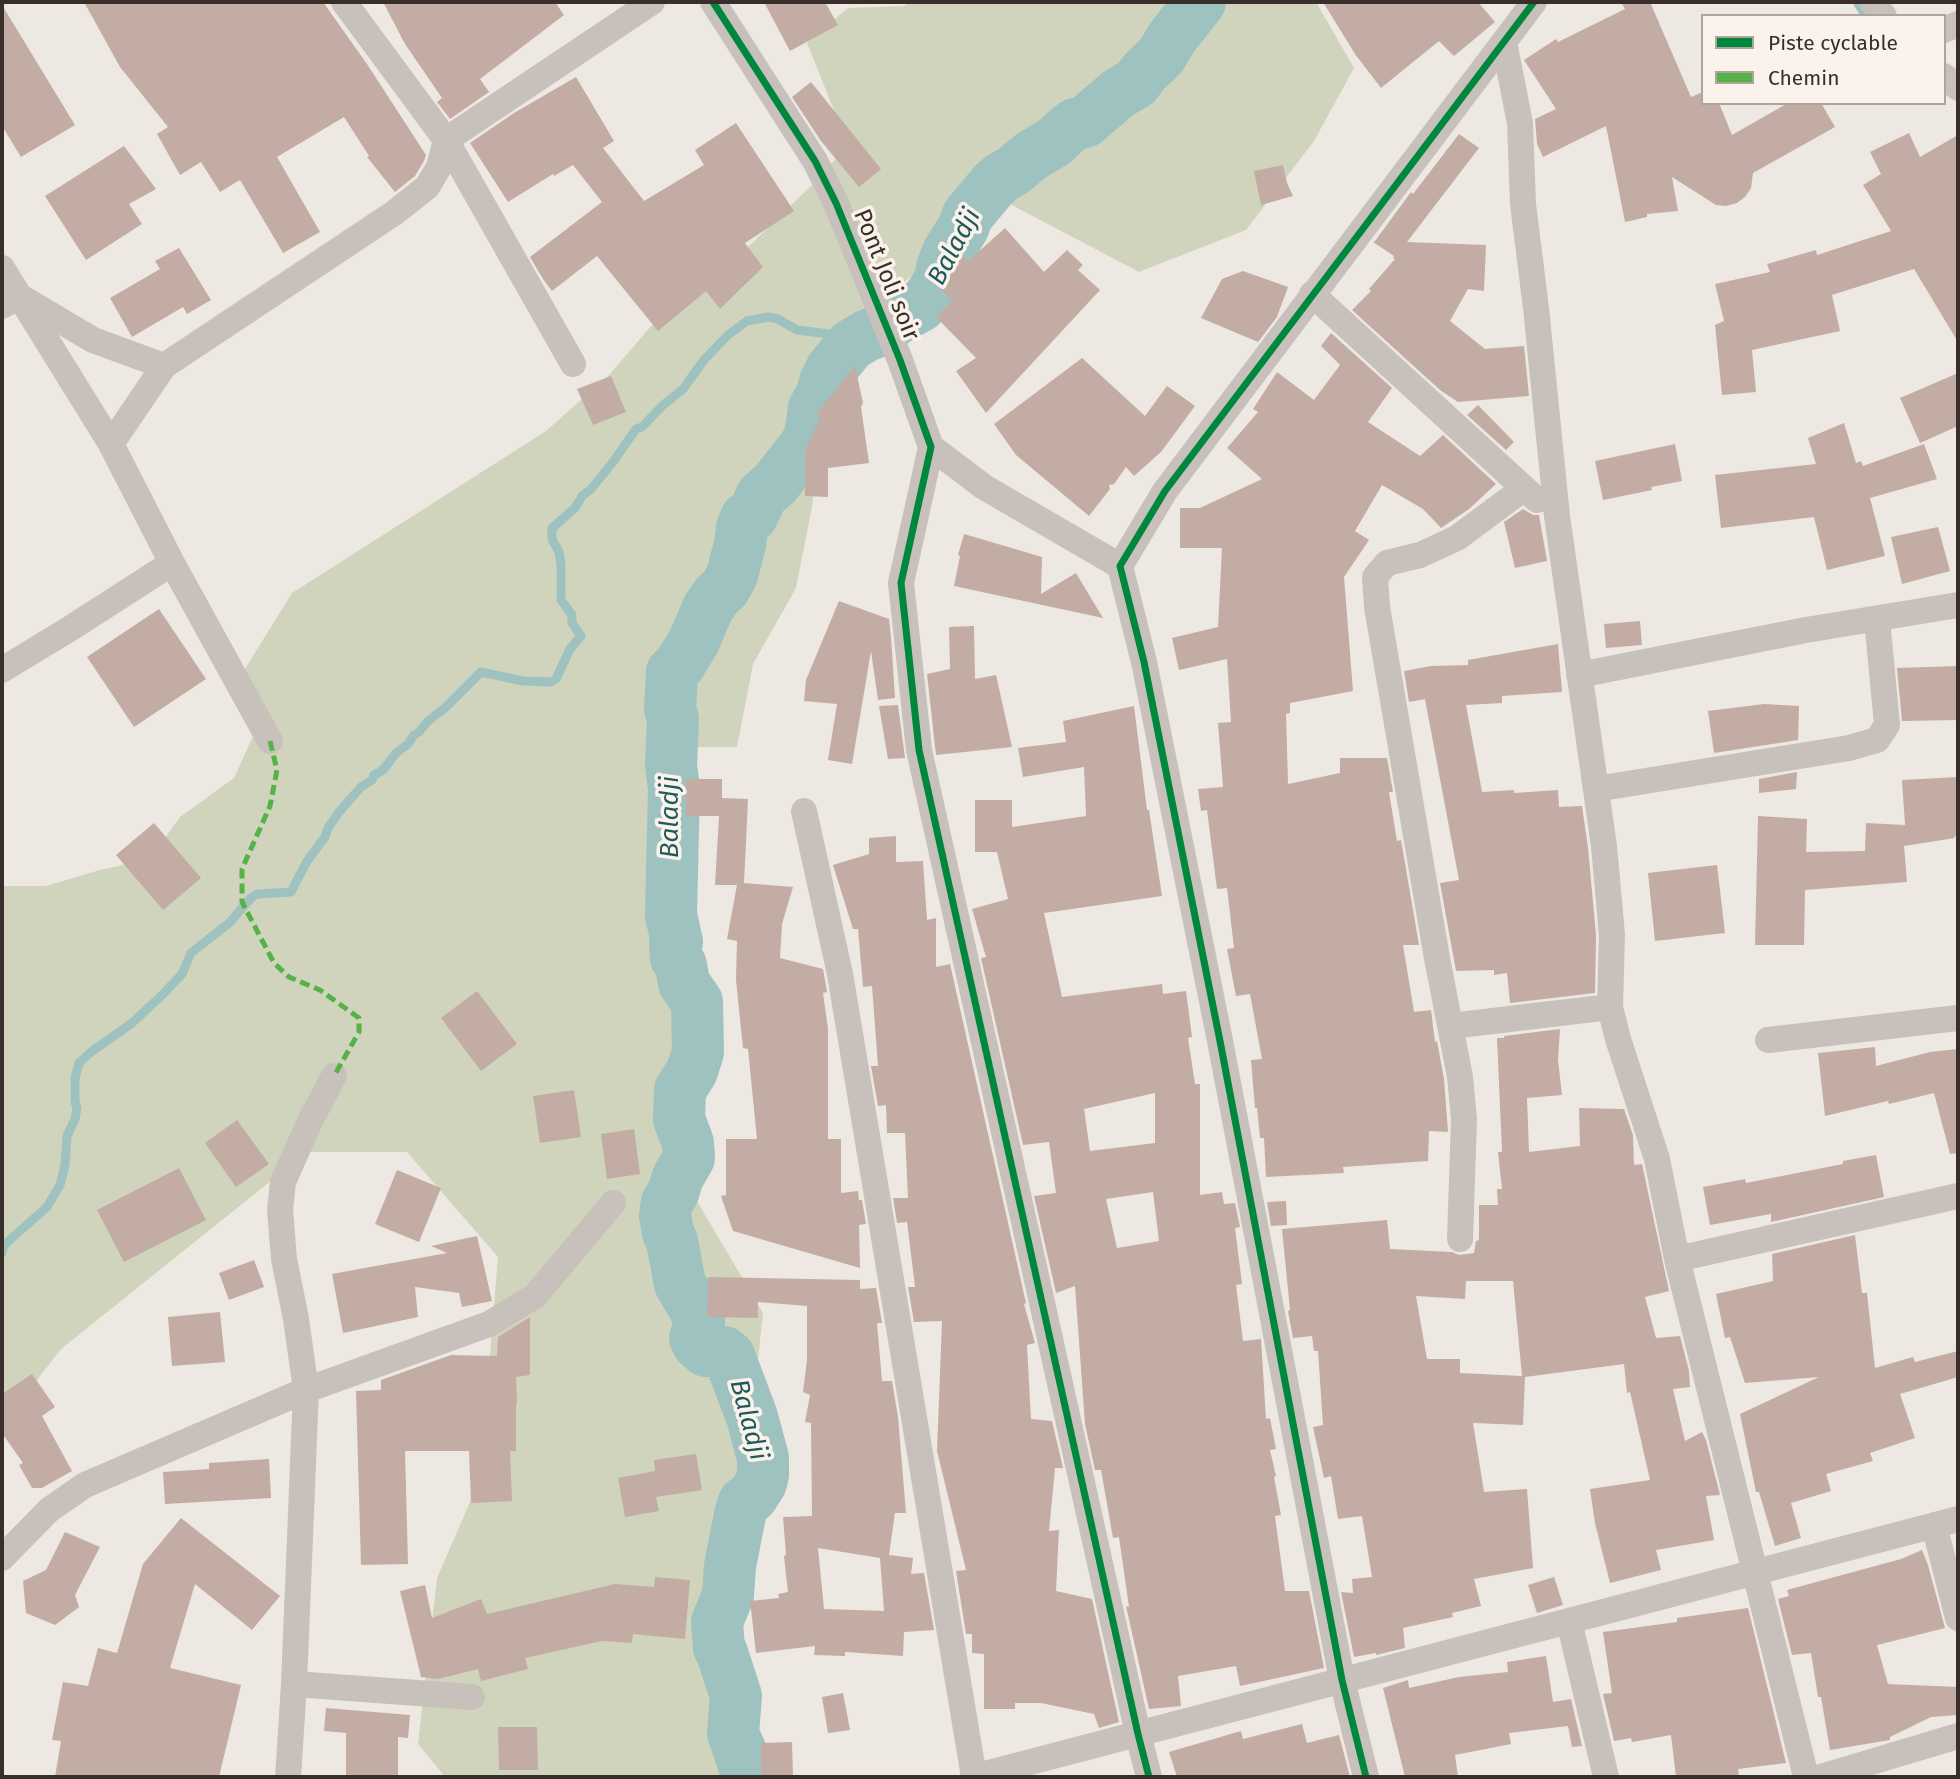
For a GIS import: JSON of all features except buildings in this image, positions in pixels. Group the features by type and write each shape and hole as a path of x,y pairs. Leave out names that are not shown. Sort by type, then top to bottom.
{"street":[{"path":"344,2 446,140 573,364"},
{"path":"111,444 164,366 394,213 426,187 439,167 446,140 652,2"},
{"name":"Pont Joli soir","path":"713,2 815,161 836,204 900,360 931,446"},
{"path":"1366,1777 1342,1680 1144,662 1120,566 1165,491 1534,2"},
{"path":"1504,43 1520,123 1523,204 1557,516 1604,846 1612,935 1610,1007 1618,1040 1657,1159 1677,1259 1806,1777"},
{"path":"2,268 10,301 111,444 270,741"},
{"path":"1312,294 1523,489 1557,516"},
{"path":"10,301 93,340 164,366"},
{"path":"1120,566 984,487 931,446 901,583 919,750 1149,1777"},
{"path":"1460,1239 1464,1119 1460,1077 1377,607 1376,577 1387,562 1420,555 1457,538 1523,489"},
{"path":"2,670 172,562"},
{"path":"1579,675 1806,630 1958,605"},
{"path":"1596,789 1849,748 1877,740 1887,724 1877,619"},
{"path":"804,811 840,974 973,1777 1946,1522 1958,1618"},
{"path":"1451,1026 1610,1007"},
{"path":"1768,1040 1958,1018"},
{"path":"288,1777 306,1390 284,1259 280,1210 283,1182 310,1121 334,1076"},
{"path":"1677,1259 1958,1196"},
{"path":"2,1558 50,1510 85,1485 306,1390 489,1324 535,1296 613,1203"},
{"path":"1569,1621 1606,1777"},
{"path":"294,1684 471,1697"},
{"path":"1821,1777 1958,1736"}],"green space":[{"name":"Baladji","path":"910,2 1316,2 1354,68 1314,141 1246,230 1139,272 989,193 963,212 921,266 844,342 820,428 812,507 796,588 753,664 737,747 687,747 673,812 696,968 715,1060 700,1089 678,1169 763,1313 745,1479 737,1721 750,1777 445,1777 418,1744 437,1578 480,1479 498,1257 407,1152 307,1152 61,1349 2,1425 2,886 46,886 150,859 180,817 234,778 255,732 243,672 292,593 546,431 609,375 665,310 710,284 813,184 848,145 807,43 848,8 904,6"}],"waterway":[{"name":"Baladji","path":"746,1777 737,1744 743,1756 733,1734 736,1696 719,1648 717,1622 728,1595 730,1566 740,1515 744,1502 752,1497 761,1483 763,1458 752,1417 729,1356 724,1352 706,1351 695,1338 699,1319 680,1284 665,1215 667,1202 689,1158 688,1143 679,1119 680,1090 692,1071 698,1052 697,1002 684,983 681,965 676,958 677,942 671,915 674,788 671,765 673,719 670,709 672,672 694,641 708,608 732,575 746,518 752,516 762,495 775,484 807,443 814,408 832,368 851,345 886,328 928,299 941,278 948,252 968,215 993,185 1075,124 1085,122 1119,93 1136,83 1161,56 1200,2"},
{"path":"1857,2 1865,14"},
{"path":"2,1253 4,1245 47,1207 60,1185 65,1165 67,1136 77,1108 75,1078 79,1063 132,1023 162,995 182,974 191,953 229,923 252,897 257,894 291,892 307,861 339,812 361,787 383,770 396,753 481,672 523,681 551,682 556,679 570,649 581,636 572,623 572,615 561,600 561,564 559,552 552,539 552,528 575,508 636,429 642,427 683,389 704,360 728,335 747,321 769,317 778,319 797,330 829,334 834,339 851,345"}],"marked path":[{"path":"270,741 277,770 270,806 242,869 242,902 274,963 289,977 320,990 359,1018 359,1032 334,1076"}],"cycle path":[{"path":"713,2 815,161 836,203 900,360 931,447 901,583 919,750 1149,1777"},
{"path":"1366,1777 1342,1680 1220,1041 1144,662 1120,566 1165,491 1534,2"}]}
